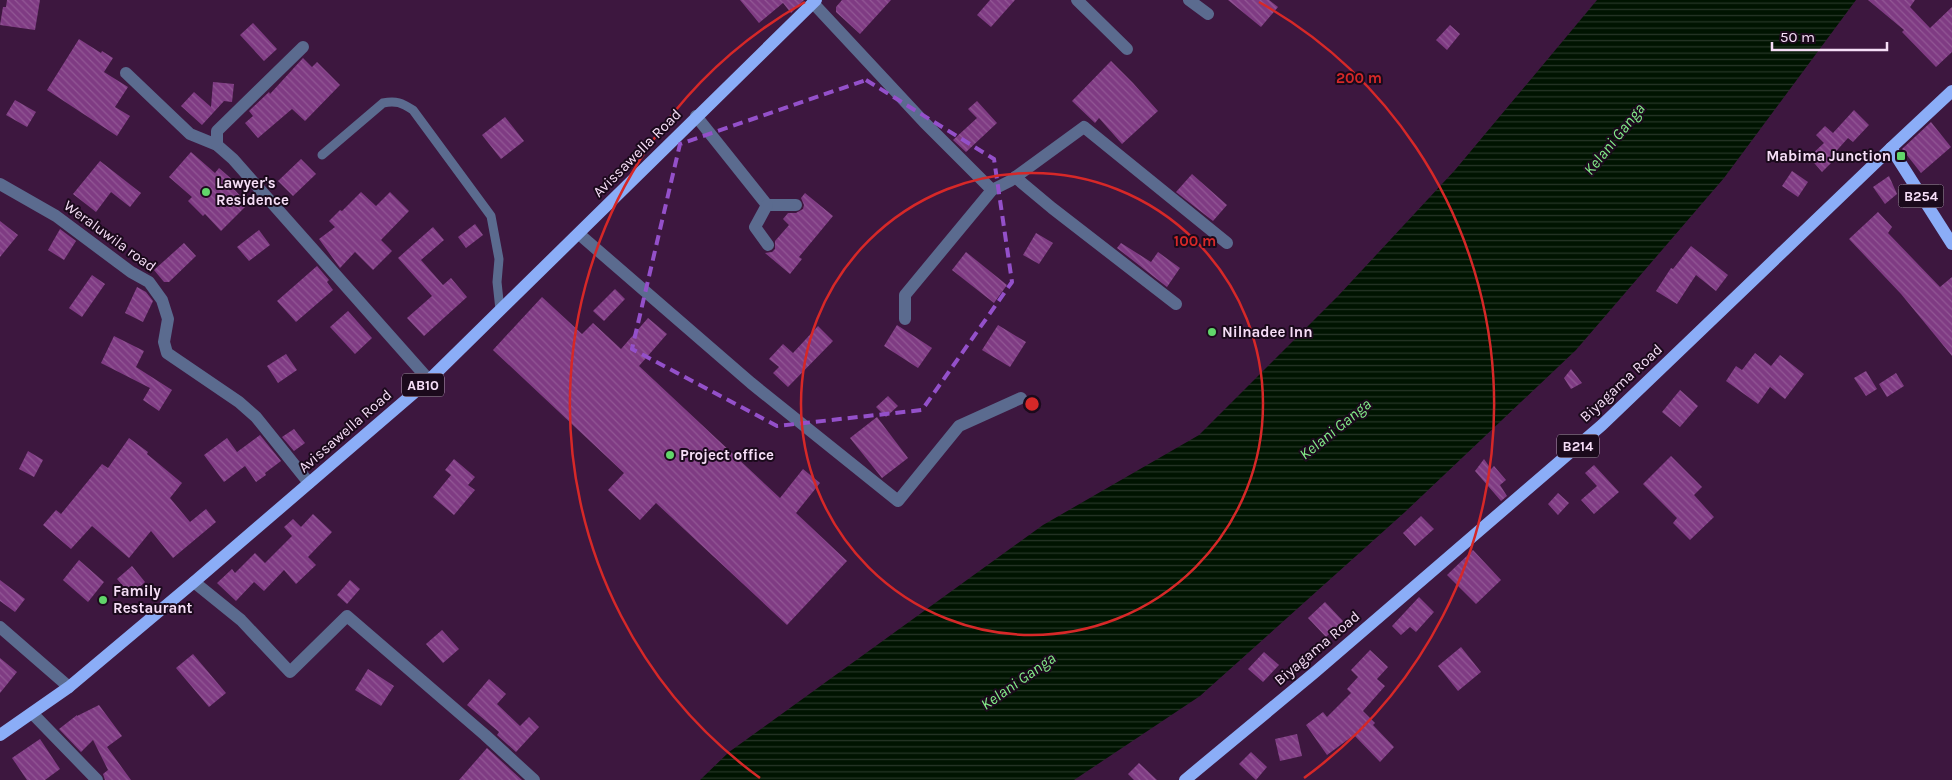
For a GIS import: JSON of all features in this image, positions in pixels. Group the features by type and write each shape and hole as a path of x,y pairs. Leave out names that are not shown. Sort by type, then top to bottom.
{"main road":[{"name":"Avissawella Road","path":"0,735 69,687 428,380 579,234 696,116 815,2"},
{"name":"Biyagama Road","path":"1185,780 1314,673 1602,425 1952,91"},
{"name":"B254","path":"1891,148 1952,244"}],"street":[{"path":"1077,0 1127,49"},
{"path":"1189,0 1208,14"},
{"path":"815,2 924,122 992,190"},
{"path":"217,145 217,131 303,47"},
{"path":"126,73 190,134 217,145 233,159 428,380"},
{"path":"696,116 767,205"},
{"path":"905,319 905,295 992,190 1015,177 1084,127 1227,243"},
{"path":"1015,177 1176,304"},
{"name":"Weraluwila road","path":"0,184 56,216 131,272 149,282 162,300 168,319 164,342 167,353 239,402 256,417 309,483"},
{"path":"767,205 796,204"},
{"path":"767,205 755,227 768,245"},
{"path":"579,234 751,383 898,501 959,426 1021,398"},
{"path":"194,582 241,620 290,672 347,616 485,735 534,780"},
{"path":"0,627 69,687"},
{"path":"32,713 98,780"}],"lane":[{"path":"322,155 383,102 392,100 402,103 413,110 491,216 499,259 497,282 500,310"}],"highlighted area":[{"path":"866,80 994,159 1012,282 922,410 777,426 632,349 680,144"}],"water":[{"name":"Kelani Ganga","path":"1597,0 1856,0 1724,178 1576,350 1405,512 1200,696 1074,780 700,780 729,752 1043,525 1199,435 1338,296 1455,170"}],"building":[{"path":"7,0 40,0 35,30 0,25 3,7 6,7"},
{"path":"740,0 804,0 791,13 783,3 759,23"},
{"path":"842,0 891,0 860,34 836,12 836,7"},
{"path":"990,0 1015,0 991,27 977,15"},
{"path":"1228,0 1269,0 1278,7 1261,27"},
{"path":"1868,0 1915,0 1910,7 1930,28 1952,7 1952,52 1936,67 1902,32 1904,30"},
{"path":"253,23 277,49 264,61 240,35"},
{"path":"1450,25 1460,34 1447,50 1436,40"},
{"path":"79,39 113,58 104,72 128,87 115,107 130,116 117,136 47,90"},
{"path":"303,58 312,67 317,62 340,85 305,121 292,109 258,138 245,123 253,116 249,111 269,92 270,94"},
{"path":"1111,61 1158,111 1122,144 1099,118 1095,123 1072,101"},
{"path":"213,82 234,84 232,102 224,101 202,125 181,106 194,92 211,107"},
{"path":"15,100 36,112 27,127 6,115"},
{"path":"977,101 997,123 966,152 953,140 977,118 968,109"},
{"path":"1854,110 1869,125 1853,142 1848,138 1830,158 1833,161 1822,172 1809,157 1824,143 1816,135 1825,126 1833,133"},
{"path":"505,117 524,141 501,159 482,135"},
{"path":"1931,122 1951,147 1921,173 1902,149"},
{"path":"191,152 215,173 219,168 235,182 231,186 248,204 221,231 205,214 203,216 188,201 192,197 169,177"},
{"path":"301,159 316,174 293,196 278,181"},
{"path":"100,161 141,193 130,207 111,192 96,212 73,194"},
{"path":"1792,171 1808,182 1798,197 1782,186"},
{"path":"1192,174 1227,205 1213,221 1176,192"},
{"path":"1889,176 1897,194 1885,204 1873,187"},
{"path":"361,192 376,206 390,192 409,211 381,240 392,251 373,270 355,252 340,268 319,239 335,227 329,221"},
{"path":"805,193 833,216 799,257 802,259 790,274 765,253 772,252 775,249 775,241 789,225 783,219 788,213 796,213 803,209 804,205 801,198"},
{"path":"1878,212 1892,227 1888,233 1940,287 1952,277 1952,356 1901,294 1849,239"},
{"path":"0,221 18,235 0,257"},
{"path":"475,224 483,235 466,248 458,237"},
{"path":"433,227 444,240 421,260 443,285 451,278 467,297 424,336 407,318 432,296 398,258"},
{"path":"60,229 76,241 64,260 48,250"},
{"path":"259,230 270,245 249,261 237,247"},
{"path":"1036,233 1053,243 1039,264 1023,255"},
{"path":"184,243 196,256 169,282 164,282 154,270"},
{"path":"1121,243 1151,262 1158,252 1180,268 1167,287 1117,248"},
{"path":"1691,246 1728,275 1716,291 1696,275 1677,304 1656,291 1671,268 1673,269"},
{"path":"966,252 1007,285 994,303 952,270"},
{"path":"317,266 329,280 327,282 333,290 296,322 277,301"},
{"path":"92,275 105,284 82,317 69,308"},
{"path":"137,287 146,292 153,301 143,322 125,313"},
{"path":"615,289 625,299 604,321 593,311"},
{"name":"Project office","path":"542,297 582,334 593,323 621,349 648,318 667,334 639,366 780,498 803,469 820,483 796,513 847,561 787,625 656,503 640,520 608,490 624,473 493,350"},
{"path":"348,311 372,338 355,354 330,327"},
{"path":"897,325 932,348 918,368 884,346"},
{"path":"998,325 1026,342 1010,367 982,350"},
{"path":"818,326 833,341 788,387 773,373 779,367 769,359 783,344 793,353"},
{"path":"114,336 144,351 136,367 172,390 159,411 143,400 150,388 101,363"},
{"path":"1755,353 1771,366 1780,355 1804,374 1785,399 1770,387 1758,404 1726,381 1736,366 1742,370"},
{"path":"286,354 297,370 278,383 267,366"},
{"path":"1571,369 1582,383 1571,389 1564,378"},
{"path":"1866,371 1877,389 1866,396 1854,378"},
{"path":"1896,373 1904,386 1887,397 1879,384"},
{"path":"1680,390 1698,406 1680,427 1662,412"},
{"path":"888,396 898,406 886,417 876,407"},
{"path":"877,417 908,458 882,478 850,438"},
{"path":"294,429 305,443 294,451 282,437"},
{"path":"260,435 281,461 256,482 245,466 224,482 204,455 227,438 237,452"},
{"path":"129,438 148,452 147,454 182,483 170,498 190,522 206,509 216,522 173,558 151,531 129,558 92,526 71,549 43,525 56,510 61,514 102,464 108,468"},
{"path":"28,451 43,460 34,477 19,469"},
{"path":"1671,456 1702,487 1694,495 1714,517 1690,540 1673,523 1677,518 1643,484"},
{"path":"454,459 475,477 468,485 475,490 454,515 433,497 451,475 445,470"},
{"path":"1484,459 1491,469 1494,466 1506,480 1500,485 1507,496 1501,501 1475,471"},
{"path":"1594,465 1619,492 1594,514 1581,500 1597,486 1585,473"},
{"path":"1558,493 1569,503 1558,515 1548,504"},
{"path":"313,514 332,532 308,557 316,565 296,584 284,570 264,591 254,582 236,601 217,583 232,569 235,573 255,553 265,563 292,536 284,527 293,519 301,527"},
{"path":"1421,516 1434,529 1415,546 1403,533"},
{"path":"1473,550 1501,580 1476,604 1447,575"},
{"path":"79,560 104,582 88,602 63,580"},
{"path":"132,566 145,582 131,595 117,579"},
{"path":"0,580 25,599 15,612 0,601"},
{"path":"350,580 360,589 347,604 337,595"},
{"path":"1419,597 1434,612 1416,632 1410,627 1401,635 1392,626"},
{"path":"1325,602 1343,621 1326,637 1308,618"},
{"path":"442,630 459,649 443,663 426,644"},
{"path":"1461,647 1481,672 1458,691 1438,666"},
{"path":"1370,650 1388,667 1377,679 1385,686 1363,711 1375,723 1373,725 1394,747 1380,762 1354,735 1327,755 1306,725 1323,712 1327,717 1351,693 1347,689 1358,677 1351,670"},
{"path":"1264,652 1279,665 1263,682 1248,669"},
{"path":"193,654 226,693 209,707 176,668"},
{"path":"0,658 17,672 0,693"},
{"path":"368,669 394,686 381,706 355,690"},
{"path":"489,679 506,694 497,704 520,726 529,717 539,727 516,752 497,735 499,732 467,705"},
{"path":"99,705 122,736 107,747 131,780 105,780 103,774 108,770 93,740 81,752 59,729 77,715"},
{"path":"1297,734 1302,756 1280,761 1275,739"},
{"path":"40,739 60,769 45,780 27,780 12,758"},
{"path":"487,748 522,780 459,780"},
{"path":"1251,752 1267,767 1256,780 1239,764"},
{"path":"1139,763 1157,780 1134,780 1128,774"}],"place":[{"name":"Mabima Junction","path":"1901,156"},
{"name":"Lawyer's Residence","path":"206,192"},
{"name":"Nilnadee Inn","path":"1212,332"},
{"name":"Project office","path":"670,455"},
{"name":"Family Restaurant","path":"103,600"}]}
